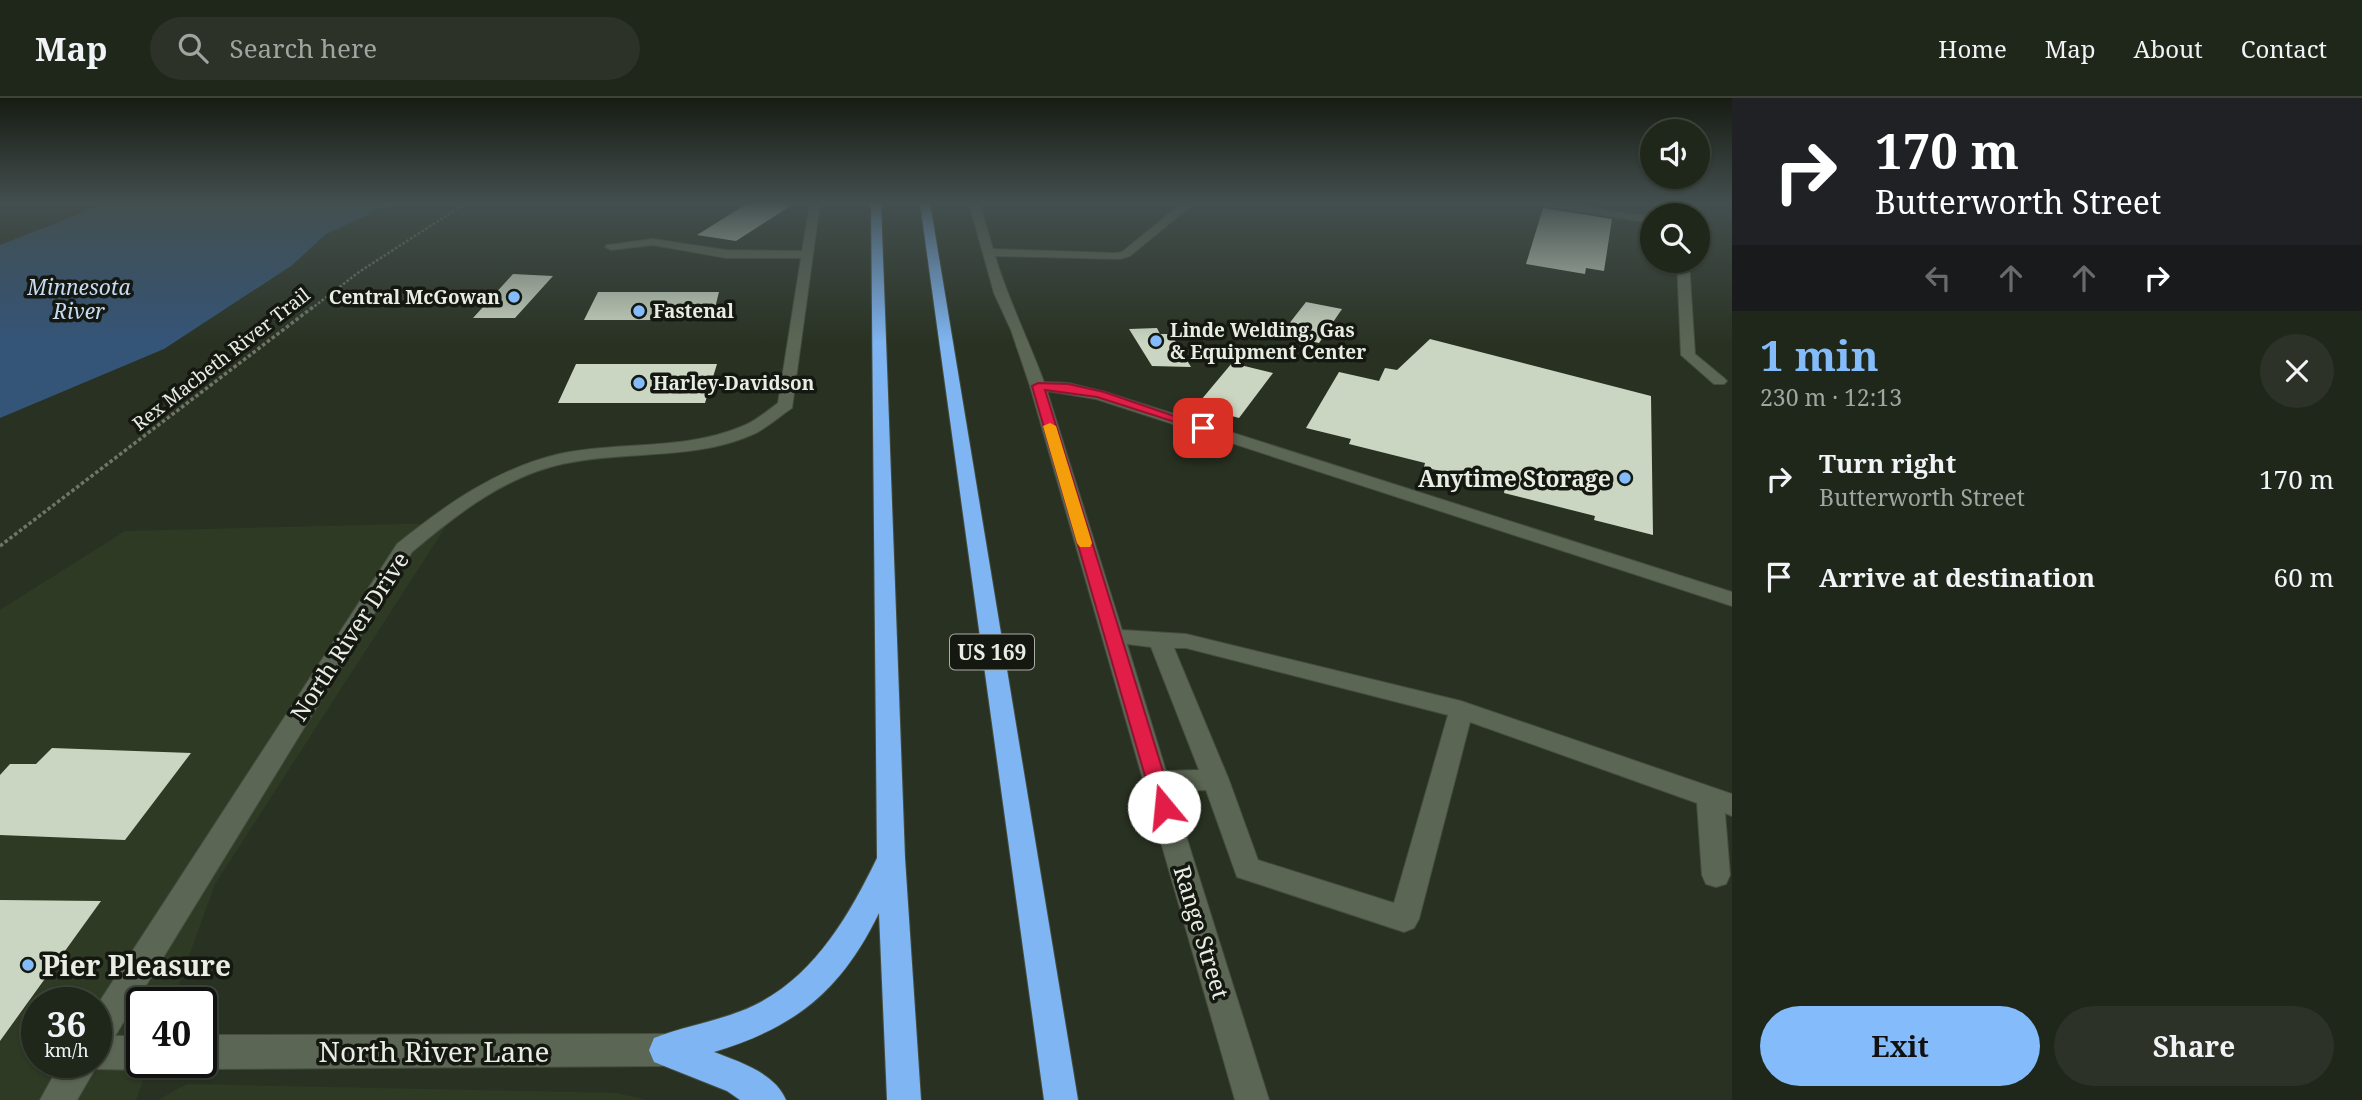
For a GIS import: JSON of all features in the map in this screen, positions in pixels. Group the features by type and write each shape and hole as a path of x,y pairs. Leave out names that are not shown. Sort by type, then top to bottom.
{"highway":[{"path":"877,250 891,858 904,1100"},
{"name":"US 169","path":"932,250 1061,1100"},
{"path":"666,1050 756,1021 783,1006 814,982 840,952 865,915 891,858"},
{"path":"666,1050 739,1079 769,1100"}],"street":[{"path":"700,250 726,254 807,255"},
{"name":"North River Drive","path":"112,1012 404,548 460,501 518,472 560,460 626,449 686,448 748,431 786,405 808,250"},
{"path":"988,252 1116,257 1131,250"},
{"name":"Range Street","path":"988,252 1000,293 1018,330 1038,386 1252,1100"},
{"path":"1684,273 1688,355 1719,381"},
{"path":"1038,386 1100,394 1732,599"},
{"path":"1112,636 1186,641 1461,710 1721,801 1716,876"},
{"path":"1160,640 1216,780 1247,869 1404,919 1461,710"},
{"path":"1156,781 1216,780"},
{"name":"North River Lane","path":"217,1052 666,1050"},
{"path":"57,1100 71,1078"}],"path":[{"name":"Rex Macbeth River Trail","path":"0,546 359,272 393,250"}],"shaded area":[{"path":"448,523 215,884 178,987 126,987 126,1078 144,1078 136,1100 0,1100 0,610 125,531"},
{"path":"187,1084 617,1093 647,1100 158,1100"}],"water":[{"name":"Minnesota River","path":"0,250 309,250 291,266 164,349 0,418"}],"building":[{"path":"1530,250 1607,250 1604,271 1586,268 1585,274 1526,264"},
{"name":"Central McGowan","path":"513,274 553,276 515,318 473,318"},
{"name":"Fastenal","path":"598,292 719,292 712,320 584,320"},
{"path":"1306,302 1342,309 1319,343 1281,334"},
{"name":"Linde Welding, Gas & Equipment Center","path":"1157,328 1160,334 1171,334 1191,367 1152,366 1129,329"},
{"path":"1430,339 1651,396 1653,535 1594,520 1595,516 1504,493 1505,487 1424,467 1425,463 1349,444 1351,439 1306,428 1339,372 1379,381 1385,368 1397,370"},
{"path":"1232,363 1273,373 1239,418 1196,406"},
{"name":"Harley-Davidson","path":"576,364 717,364 705,403 558,403"},
{"path":"52,748 191,753 125,840 0,835 0,775 10,764 36,764"},
{"name":"Pier Pleasure","path":"0,900 101,901 39,987 21,987 21,1012 0,1041"}],"slow traffic":[{"path":"1050,426 1085,543"}],"place":[{"name":"Central McGowan","path":"514,297"},
{"name":"Fastenal","path":"639,311"},
{"name":"Linde Welding, Gas & Equipment Center","path":"1156,341"},
{"name":"Harley-Davidson","path":"639,383"},
{"name":"Anytime Storage","path":"1625,478"},
{"name":"Pier Pleasure","path":"28,965"}],"route":[{"path":"1164,807 1038,386 1100,394 1203,428"}]}
